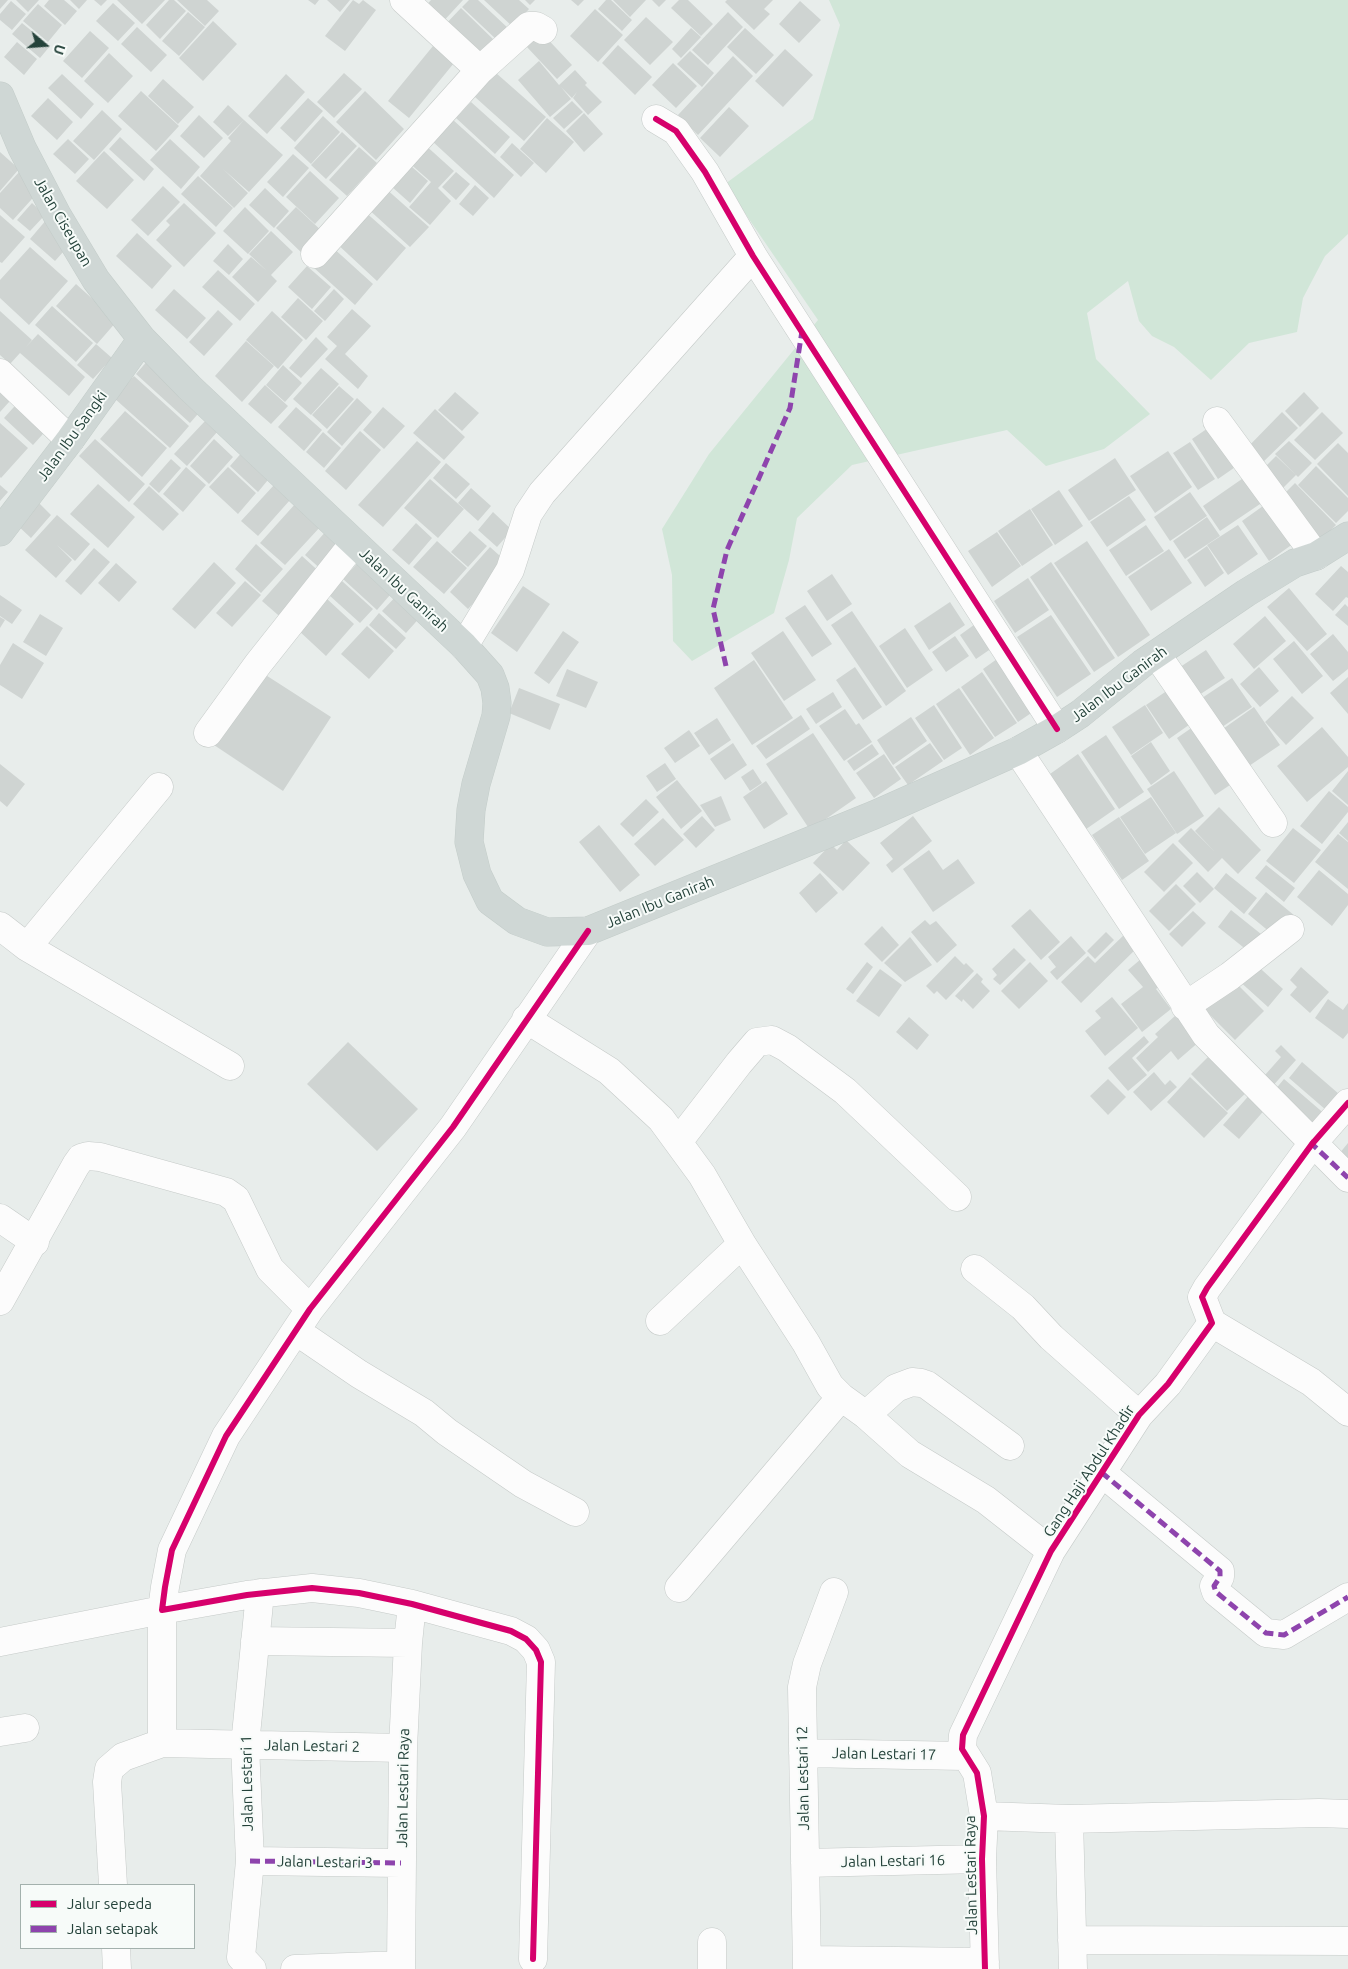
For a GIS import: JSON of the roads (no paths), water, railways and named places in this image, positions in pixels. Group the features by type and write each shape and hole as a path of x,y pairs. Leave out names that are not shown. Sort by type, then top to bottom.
{"main road":[{"name":"Jalan Ciseupan","path":"0,96 22,148 56,215 96,280 142,339"},
{"name":"Jalan Ibu Sangki","path":"0,532 70,440 142,339"},
{"name":"Jalan Ibu Ganirah","path":"142,339 196,394 464,646 490,675 495,688 496,716 476,784 471,810 469,842 477,874 490,901 517,922 547,932 588,931 874,815 1018,751 1057,729 1157,655 1254,588 1295,563 1316,556 1348,536"}],"street":[{"path":"404,0 480,70"},
{"path":"315,254 480,70 529,26 536,26 543,30"},
{"path":"656,119 676,131 700,165 753,256 1057,729"},
{"path":"464,646 510,570 528,514 542,493 753,256"},
{"path":"0,373 70,440"},
{"path":"1217,421 1316,556"},
{"path":"208,733 258,664 354,543"},
{"path":"1157,655 1273,823"},
{"path":"1018,751 1185,1006 1206,1035 1312,1144 1348,1178"},
{"path":"27,947 158,787"},
{"path":"0,926 27,947 230,1066"},
{"path":"1185,1006 1230,976 1290,929"},
{"path":"162,1744 162,1610 172,1550 226,1436 303,1320 453,1127 588,931"},
{"path":"526,1020 609,1071 661,1119 702,1175 742,1244 806,1343 830,1386 910,1454 986,1500 1051,1551"},
{"path":"678,1142 738,1063 757,1042 772,1040 788,1048 845,1091 956,1197"},
{"path":"1348,1102 1312,1144 1202,1297 1212,1323 1311,1382 1348,1412"},
{"path":"0,1301 81,1158 88,1156 100,1157 226,1192 236,1199 270,1269 303,1320 359,1374 424,1413 447,1432 523,1484 575,1512"},
{"path":"0,1218 35,1242"},
{"path":"660,1321 742,1244"},
{"path":"975,1269 1022,1307 1051,1337 1138,1415"},
{"name":"Gang Haji Abdul Khadir","path":"964,1756 962,1749 963,1735 1051,1551 1138,1415 1168,1384 1212,1323"},
{"path":"866,1415 896,1388 912,1382 921,1383 927,1385 1010,1446"},
{"path":"679,1588 841,1397"},
{"path":"1101,1472 1220,1571 1220,1577 1214,1586 1216,1592 1266,1633 1284,1635 1348,1597"},
{"path":"0,1642 260,1593 312,1588 359,1593 511,1631 526,1639 536,1650 541,1662 533,1959"},
{"name":"Jalan Lestari 12","path":"807,1964 802,1687 807,1664 834,1592"},
{"name":"Jalan Lestari 1","path":"252,1969 241,1957 250,1861 245,1745 260,1593"},
{"name":"Jalan Lestari Raya","path":"401,1967 403,1748 408,1643 412,1606"},
{"path":"255,1641 408,1643"},
{"name":"Jalan Lestari 2","path":"112,1884 106,1782 109,1769 123,1757 162,1744 403,1748"},
{"name":"Jalan Lestari 17","path":"803,1753 964,1756"},
{"name":"Jalan Lestari Raya","path":"964,1756 977,1773 984,1816 982,1859 985,1965"},
{"path":"1319,1813 1348,1800"},
{"path":"984,1816 1069,1819 1319,1813 1348,1814"},
{"path":"1069,1819 1073,1969"},
{"name":"Jalan Lestari 16","path":"805,1863 982,1859"},
{"name":"Jalan Lestari 3","path":"250,1861 401,1863"},
{"path":"1072,1940 1348,1941"},
{"path":"712,1942 712,1969"},
{"path":"116,1949 117,1969"},
{"path":"807,1964 985,1965"},
{"path":"295,1969 401,1967"}]}
